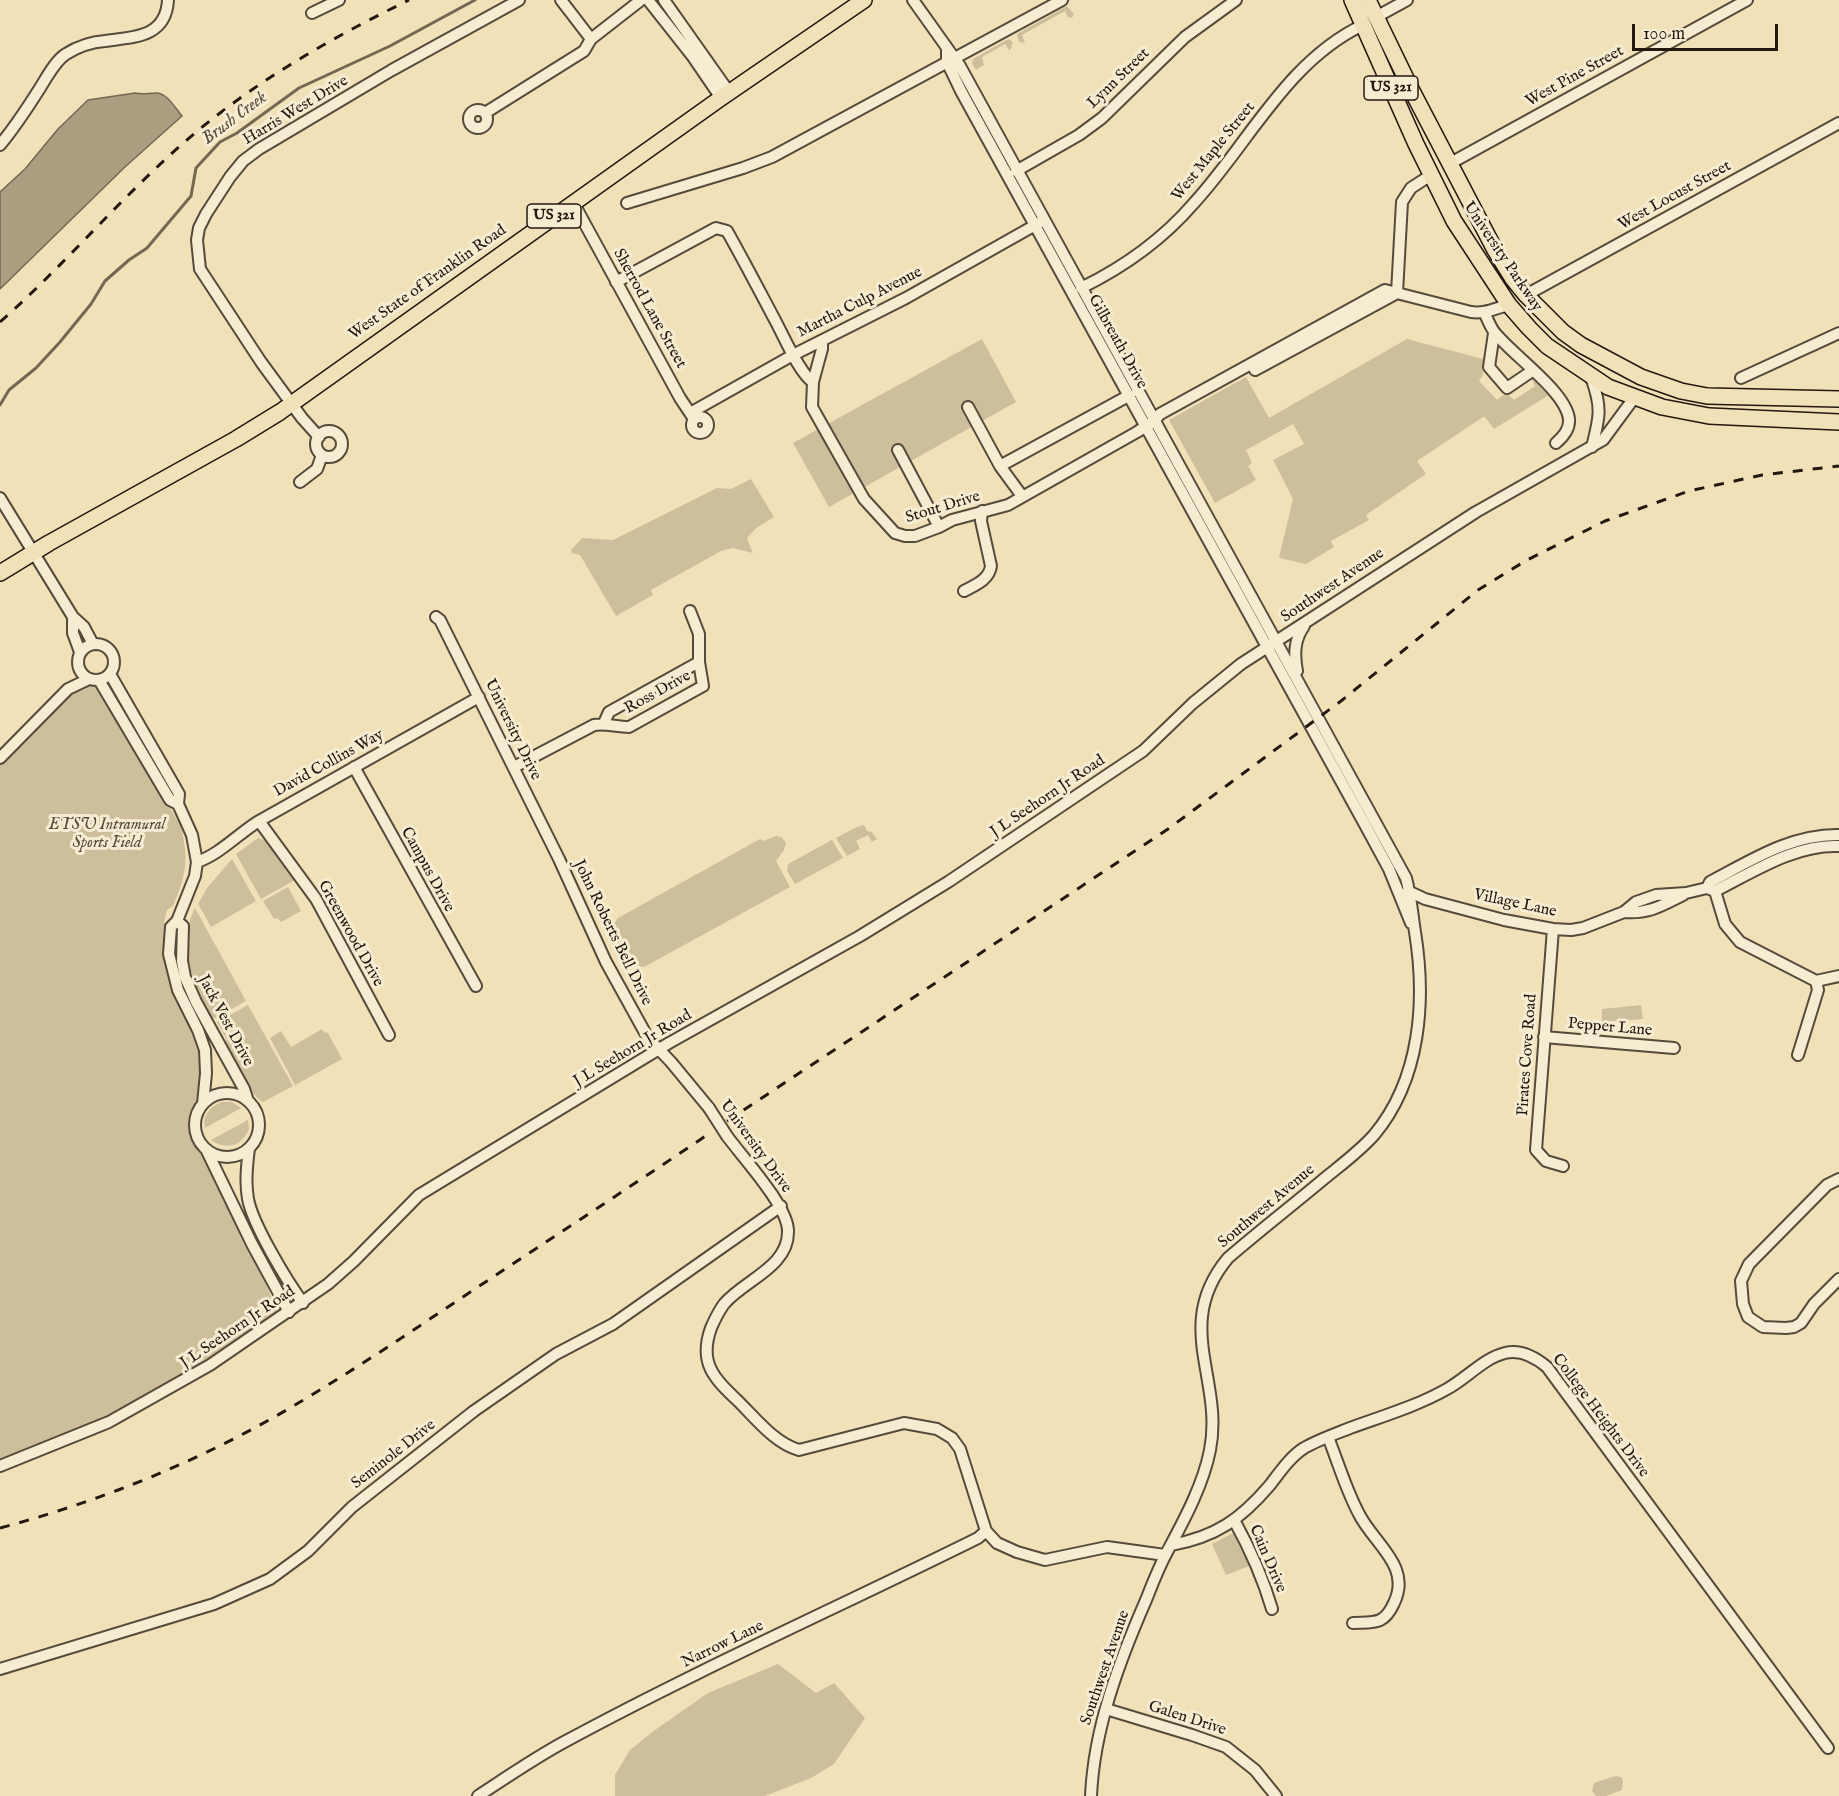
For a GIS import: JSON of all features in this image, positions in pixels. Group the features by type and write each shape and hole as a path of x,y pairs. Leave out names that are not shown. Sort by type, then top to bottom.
{"highway":[{"name":"West State of Franklin Road","path":"0,573 236,439 291,403 725,95 864,0"},
{"name":"University Parkway","path":"1352,0 1369,21 1513,279 1563,332 1581,345 1641,377 1672,388 1707,396 1839,399"},
{"name":"University Parkway","path":"1368,0 1369,21 1431,175 1454,221 1509,305 1547,346 1608,387 1662,407 1709,416 1839,422"},
{"path":"1431,175 1449,164"},
{"path":"1509,305 1526,295"},
{"path":"1634,398 1641,377"}],"street":[{"path":"0,145 64,55 89,44 138,37 149,33 164,15 168,0"},
{"path":"312,13 339,0"},
{"name":"Harris West Drive","path":"319,437 291,403 200,269 197,240 199,228 230,177 243,161 259,149 392,70 519,0"},
{"path":"561,0 591,39"},
{"path":"485,113 584,51 591,39 641,0"},
{"path":"648,0 725,95"},
{"path":"664,0 725,95"},
{"name":"Gilbreath Drive","path":"913,0 947,49 961,91 1081,288 1150,423 1272,645"},
{"path":"627,203 772,157 1062,0"},
{"name":"Lynn Street","path":"1017,171 1079,135 1102,118 1185,37 1236,0"},
{"name":"West Maple Street","path":"1081,288 1119,267 1161,236 1194,203 1298,74 1338,40 1407,0"},
{"name":"West Pine Street","path":"1449,164 1747,0"},
{"name":"Gilbreath Drive","path":"951,59 1017,171 1040,223 1130,395 1150,423"},
{"name":"West Locust Street","path":"1526,295 1839,123"},
{"path":"1431,175 1410,188 1402,202 1397,293 1485,314 1498,307 1509,305"},
{"name":"Sherrod Lane Street","path":"573,202 693,420"},
{"name":"Martha Culp Avenue","path":"693,420 793,355 886,309 1040,223"},
{"path":"616,282 716,228 722,228 727,231 747,266 793,355 808,379 813,382"},
{"name":"Stout Drive","path":"822,341 813,382 812,407 864,500 895,533 906,537 939,528 952,520 1008,505 1150,423 1163,421 1397,293"},
{"path":"1485,314 1494,333 1552,389 1569,417 1567,429 1556,443"},
{"path":"1494,333 1489,366 1507,388 1532,371"},
{"path":"1741,378 1839,333"},
{"path":"1591,377 1598,396 1599,410 1592,447"},
{"path":"1005,463 1130,395"},
{"name":"Southwest Avenue","path":"1272,645 1382,571 1476,512 1603,440 1634,398"},
{"path":"968,407 1005,463 1022,496"},
{"path":"326,432 338,435 342,442 341,450 334,456 322,455 317,449 319,437 326,432"},
{"path":"898,450 939,528"},
{"path":"300,482 317,469 322,455"},
{"path":"0,498 73,617 84,627 93,644"},
{"path":"964,591 979,583 990,573 991,566 981,520 982,511"},
{"name":"Ross Drive","path":"514,768 594,725 604,723 615,727 629,727 703,686 699,662 699,634 690,611"},
{"path":"68,689 80,652 73,633 73,617"},
{"name":"University Drive","path":"436,617 440,620 559,859"},
{"path":"1299,681 1294,660 1296,642 1299,633 1308,621"},
{"path":"0,758 68,689 99,678 115,663 112,653 104,645 93,644 80,652"},
{"name":"Southwest Avenue","path":"1091,1796 1094,1758 1106,1709 1127,1647 1206,1466 1212,1439 1211,1406 1201,1341 1202,1309 1206,1294 1215,1275 1228,1258 1359,1150 1383,1124 1408,1069 1418,1031 1421,1002 1420,979 1415,931 1404,909 1406,878 1299,681 1272,645"},
{"name":"Southwest Avenue","path":"1272,645 1384,860 1405,894"},
{"name":"J L Seehorn Jr Road","path":"0,1466 125,1414 197,1374 303,1303 354,1261 419,1195 659,1051 911,905 1143,751 1222,678 1272,645"},
{"name":"Ross Drive","path":"604,723 609,712 699,662"},
{"path":"78,664 82,674 99,678"},
{"name":"Jack Vest Drive","path":"99,678 170,800 178,804 192,835 196,862 195,876 177,921 171,927 169,942 172,972 205,1050 206,1074 202,1104"},
{"name":"David Collins Way","path":"196,862 210,857 259,821 479,697"},
{"name":"Campus Drive","path":"354,767 476,986"},
{"name":"Greenwood Drive","path":"259,821 316,899 389,1035"},
{"name":"Village Lane","path":"1710,887 1766,852 1813,837 1839,835"},
{"name":"Village Lane","path":"1405,894 1504,920 1571,930 1583,928 1624,912 1641,913 1650,910 1686,893 1710,887 1776,860 1813,848 1839,846"},
{"name":"John Roberts Bell Drive","path":"559,859 606,962 648,1038 659,1051"},
{"path":"1710,887 1725,924 1740,942 1816,981 1839,976"},
{"name":"Jack Vest Drive","path":"177,921 183,926 182,961 190,989 248,1101"},
{"name":"Pirates Cove Road","path":"1553,929 1536,1150 1546,1161 1563,1166"},
{"path":"1798,1055 1818,990 1816,981"},
{"name":"Pepper Lane","path":"1544,1037 1674,1048"},
{"name":"University Drive","path":"659,1051 709,1108 727,1136 781,1206"},
{"path":"206,1149 228,1157 235,1156 249,1148 256,1138 259,1120 248,1101 231,1093 212,1096 202,1104 195,1120 195,1131 289,1312"},
{"path":"249,1148 246,1178 250,1207 287,1279 303,1303"},
{"path":"1839,1179 1827,1185 1749,1264 1741,1281 1743,1304 1748,1317 1763,1328 1794,1328 1839,1279"},
{"path":"781,1206 788,1230 784,1250 776,1261 724,1304 714,1322 706,1347 710,1371 787,1446 799,1449 904,1423 937,1429 952,1438 960,1449 986,1531"},
{"name":"Seminole Drive","path":"0,1669 214,1604 251,1589 276,1575 308,1551 352,1507 474,1411 555,1354 613,1324 781,1206"},
{"name":"College Heights Drive","path":"986,1531 997,1543 1044,1560 1107,1547 1168,1550 1201,1539 1234,1521 1249,1508 1292,1458 1303,1449 1328,1437 1411,1406 1453,1385 1494,1357 1513,1352 1536,1358 1553,1374 1828,1748"},
{"path":"1328,1437 1357,1512 1365,1526 1390,1556 1400,1578 1400,1590 1387,1616 1379,1622 1353,1623"},
{"name":"Cain Drive","path":"1234,1521 1248,1544 1272,1609"},
{"name":"Narrow Lane","path":"478,1796 564,1742 812,1617 978,1538 986,1531"},
{"name":"Galen Drive","path":"1106,1709 1226,1747 1255,1770 1276,1796"}],"green space":[{"path":"1067,6 1074,14 1072,18 1068,17 1065,11 1022,35 1025,43 1019,42 1017,34"},
{"path":"1008,39 1013,42 1010,51 1005,44 982,57 984,65 976,70 972,64 973,59"},
{"path":"982,339 1016,402 829,507 793,443"},
{"path":"1407,339 1483,359 1483,375 1479,381 1497,400 1506,393 1514,400 1535,386 1531,378 1541,384 1549,395 1494,429 1483,417 1417,461 1426,474 1366,515 1369,520 1331,541 1334,547 1306,564 1279,558 1293,499 1273,460 1304,444 1293,424 1246,450 1252,463 1248,466 1256,480 1215,503 1169,420 1246,377 1269,418"},
{"path":"751,479 774,517 756,528 747,538 753,553 733,548 721,551 651,590 653,595 616,616 580,555 572,553 571,550 582,538 613,540 717,488 731,489"},
{"name":"ETSU Intramural Sports Field","path":"89,685 99,688 104,693 181,827 185,849 185,868 181,886 173,906 167,910 164,922 168,926 167,939 199,1043 204,1068 200,1096 191,1123 193,1135 228,1201 241,1238 278,1312 206,1361 149,1394 91,1423 0,1459 0,765 70,695"},
{"path":"864,825 867,831 872,832 877,839 872,842 868,835 856,841 860,849 847,856 836,838"},
{"path":"776,836 781,837 786,843 776,861 790,887 644,967 623,956 614,941 614,925 618,918 760,839 763,841"},
{"path":"258,838 267,841 295,880 261,899 236,854"},
{"path":"832,840 843,858 795,884 787,871 788,864"},
{"path":"232,859 256,901 211,927 198,904 207,888"},
{"path":"288,887 301,911 281,922 277,918 274,919 263,901"},
{"path":"195,908 246,1001 216,1018 212,1018 205,1005 189,964 187,936 189,922"},
{"path":"248,1005 293,1086 263,1102 252,1092 241,1075 217,1022"},
{"path":"1641,1005 1643,1019 1602,1022 1602,1009"},
{"path":"322,1029 328,1033 342,1059 295,1085 270,1038 281,1031 291,1047"},
{"path":"222,1102 232,1102 241,1108 205,1128 204,1123 208,1112"},
{"path":"248,1120 249,1129 238,1143 228,1146 211,1140"},
{"path":"1233,1533 1249,1566 1226,1575 1212,1544"},
{"path":"778,1664 816,1693 834,1683 865,1718 834,1764 811,1778 765,1796 615,1796 615,1775 630,1750 708,1693"},
{"path":"1615,1776 1623,1780 1622,1790 1606,1796 1596,1796 1592,1791 1594,1783"}],"shaded area":[{"path":"135,93 159,93 170,101 182,116 126,166 0,289 0,192 25,169 58,129 88,100"}],"waterway":[{"name":"Brush Creek","path":"0,405 9,390 36,368 60,342 91,304 105,281 147,248 191,196 196,168 220,142 237,133 299,88 390,46 475,0"}],"railway":[{"path":"0,322 148,176 196,132 283,69 409,0"},
{"path":"727,1121 1168,829 1341,701 1478,590 1527,560 1605,521 1689,491 1762,475 1839,466"},
{"path":"0,1528 117,1491 192,1459 265,1422 371,1358 710,1133"}]}
